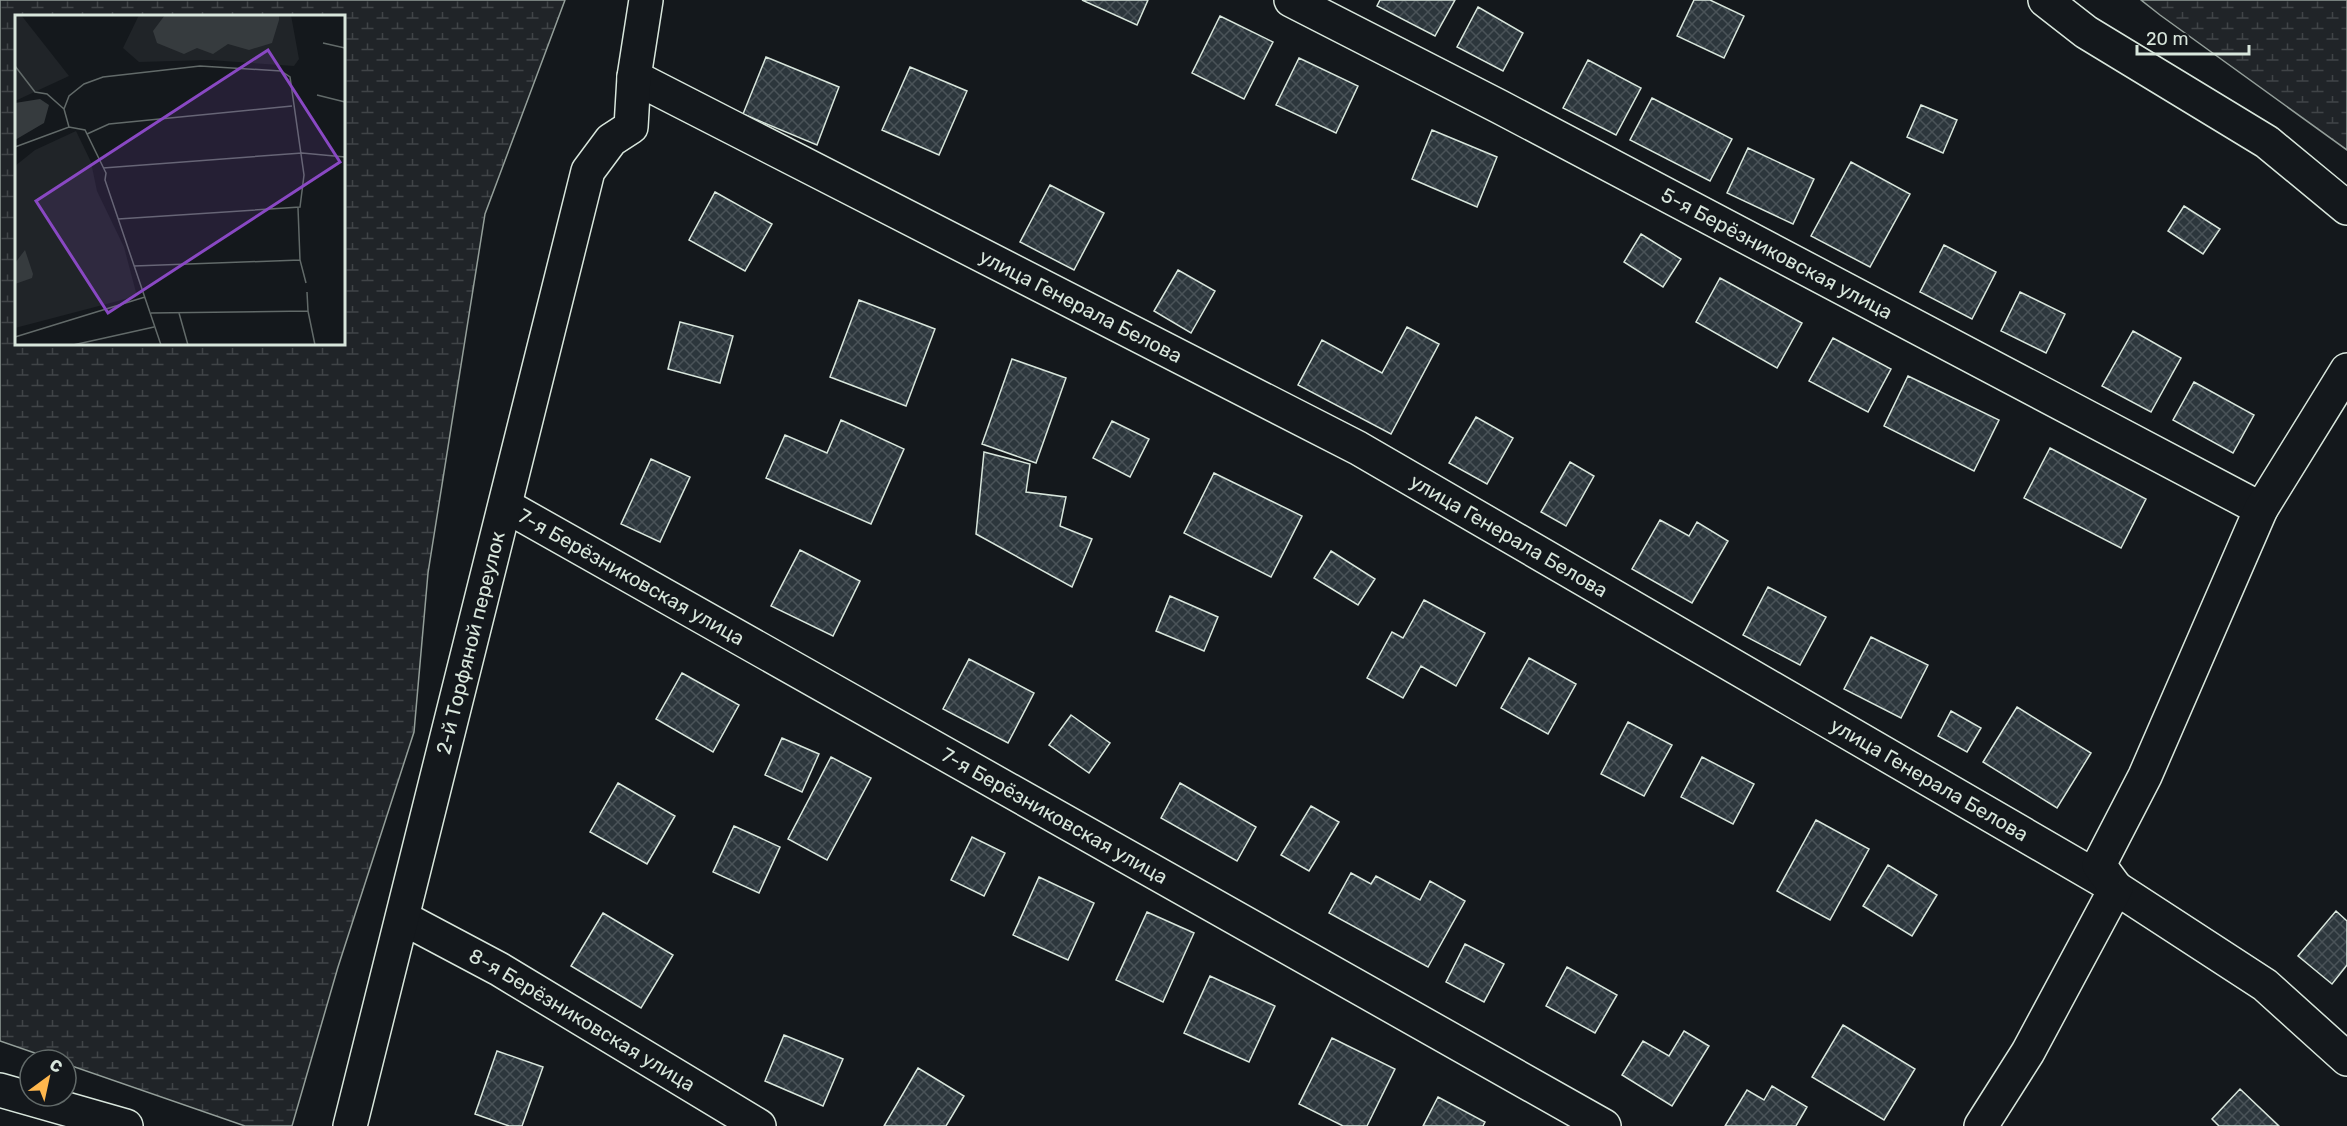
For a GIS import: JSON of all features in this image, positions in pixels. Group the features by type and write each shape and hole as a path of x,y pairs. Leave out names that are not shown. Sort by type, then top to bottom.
{"street":[{"name":"2-й Торфяной переулок","path":"350,1126 588,171 611,140 631,127 634,76 646,0"},
{"name":"5-я Берёзниковская улица","path":"1291,0 1521,118 2261,509"},
{"path":"2045,0 2086,32 2267,142 2347,208"},
{"name":"улица Генерала Белова","path":"634,76 1358,448 2116,888 2198,939 2265,985 2347,1059"},
{"path":"1981,1126 2028,1052 2116,888 2099,865 2145,776 2261,509 2347,370"},
{"name":"7-я Берёзниковская улица","path":"506,506 1604,1126"},
{"name":"8-я Берёзниковская улица","path":"403,918 499,969 759,1126"},
{"path":"0,1090 126,1126"}],"green space":[{"path":"0,0 565,0 485,214 428,573 414,732 338,967 292,1126 245,1126 78,1068 78,1048 20,1048 0,1041"},
{"path":"2141,0 2347,0 2347,150 2160,15"}],"building":[{"path":"1082,0 1148,0 1137,25"},
{"path":"1380,0 1455,0 1435,36 1377,6"},
{"path":"1694,0 1710,0 1744,16 1724,58 1677,36"},
{"path":"1478,7 1523,33 1503,71 1457,47"},
{"path":"1220,16 1273,42 1244,99 1192,73"},
{"path":"766,57 839,87 817,145 743,114"},
{"path":"1299,58 1358,86 1336,133 1276,105"},
{"path":"1588,60 1641,88 1616,135 1563,108"},
{"path":"910,67 967,91 939,155 882,130"},
{"path":"1652,98 1732,139 1710,181 1630,140"},
{"path":"1921,105 1957,120 1943,153 1907,137"},
{"path":"1432,130 1497,157 1477,207 1412,179"},
{"path":"1748,148 1814,179 1793,224 1727,193"},
{"path":"1851,162 1910,194 1870,267 1811,236"},
{"path":"1050,185 1104,213 1074,270 1020,242"},
{"path":"715,192 772,224 745,271 689,240"},
{"path":"2184,206 2220,229 2203,254 2168,231"},
{"path":"1641,234 1681,259 1663,287 1624,262"},
{"path":"1944,245 1996,272 1972,319 1920,292"},
{"path":"1178,270 1215,291 1191,333 1154,311"},
{"path":"1720,278 1802,323 1777,368 1696,322"},
{"path":"2020,292 2065,314 2046,353 2001,331"},
{"path":"859,300 935,329 906,406 830,377"},
{"path":"680,322 733,336 720,383 668,369"},
{"path":"1407,327 1439,344 1391,434 1298,385 1322,340 1382,373"},
{"path":"2133,331 2181,358 2151,412 2102,386"},
{"path":"1833,338 1891,369 1868,412 1809,381"},
{"path":"1012,359 1066,378 1036,463 982,444"},
{"path":"1908,376 1999,420 1974,471 1884,426"},
{"path":"2194,382 2254,415 2233,453 2173,420"},
{"path":"1476,417 1513,438 1487,484 1449,463"},
{"path":"841,420 904,449 871,524 766,478 785,435 827,453"},
{"path":"1112,421 1149,439 1130,477 1093,458"},
{"path":"2050,448 2146,499 2121,548 2024,498"},
{"path":"984,452 1030,464 1026,492 1066,497 1060,526 1092,539 1072,587 976,534"},
{"path":"651,459 690,477 660,542 621,524"},
{"path":"1570,462 1594,476 1566,526 1541,512"},
{"path":"1214,473 1302,516 1271,577 1184,533"},
{"path":"1660,520 1689,536 1697,522 1728,541 1692,603 1632,569"},
{"path":"800,550 860,581 833,636 771,606"},
{"path":"1331,551 1375,579 1358,605 1314,578"},
{"path":"1768,587 1826,617 1800,665 1743,635"},
{"path":"1170,596 1218,617 1204,651 1156,631"},
{"path":"1424,600 1485,633 1456,686 1421,666 1403,698 1367,678 1392,632 1403,638"},
{"path":"1871,637 1928,665 1901,718 1844,689"},
{"path":"1529,658 1576,684 1548,734 1501,708"},
{"path":"969,659 1034,693 1008,743 943,709"},
{"path":"682,673 739,705 713,752 656,719"},
{"path":"2017,707 2091,753 2057,808 1983,762"},
{"path":"1951,711 1981,728 1967,752 1938,736"},
{"path":"1071,715 1110,743 1089,773 1049,745"},
{"path":"1628,722 1672,745 1644,796 1601,774"},
{"path":"782,738 819,754 802,792 765,775"},
{"path":"831,757 871,778 827,860 788,839"},
{"path":"1702,757 1754,784 1733,824 1681,797"},
{"path":"618,783 675,816 647,864 590,832"},
{"path":"1180,783 1256,827 1237,861 1161,818"},
{"path":"1311,806 1339,822 1309,871 1281,855"},
{"path":"1816,820 1869,849 1830,920 1777,891"},
{"path":"734,826 780,847 759,893 713,872"},
{"path":"972,837 1005,853 984,896 951,880"},
{"path":"1888,865 1937,895 1912,936 1863,906"},
{"path":"1351,873 1371,884 1376,876 1420,900 1430,881 1465,901 1428,967 1329,913"},
{"path":"1039,877 1094,903 1068,960 1013,935"},
{"path":"2336,911 2347,921 2347,965 2332,984 2298,956"},
{"path":"1147,912 1194,933 1163,1002 1116,980"},
{"path":"603,913 673,955 641,1008 571,966"},
{"path":"1465,944 1504,964 1484,1002 1446,982"},
{"path":"1567,967 1617,995 1595,1033 1546,1006"},
{"path":"1210,976 1275,1006 1249,1062 1184,1033"},
{"path":"1843,1025 1915,1069 1884,1120 1812,1077"},
{"path":"1684,1031 1709,1046 1672,1106 1622,1075 1643,1041 1669,1056"},
{"path":"784,1035 843,1059 823,1106 765,1081"},
{"path":"1332,1038 1395,1069 1367,1126 1343,1126 1299,1104"},
{"path":"497,1051 543,1067 522,1126 509,1126 475,1114"},
{"path":"918,1068 964,1096 946,1126 884,1126"},
{"path":"1772,1086 1807,1107 1796,1126 1725,1126 1747,1090 1764,1100"},
{"path":"2240,1089 2279,1126 2219,1126 2212,1119"},
{"path":"1438,1097 1485,1122 1483,1126 1423,1126"}]}
